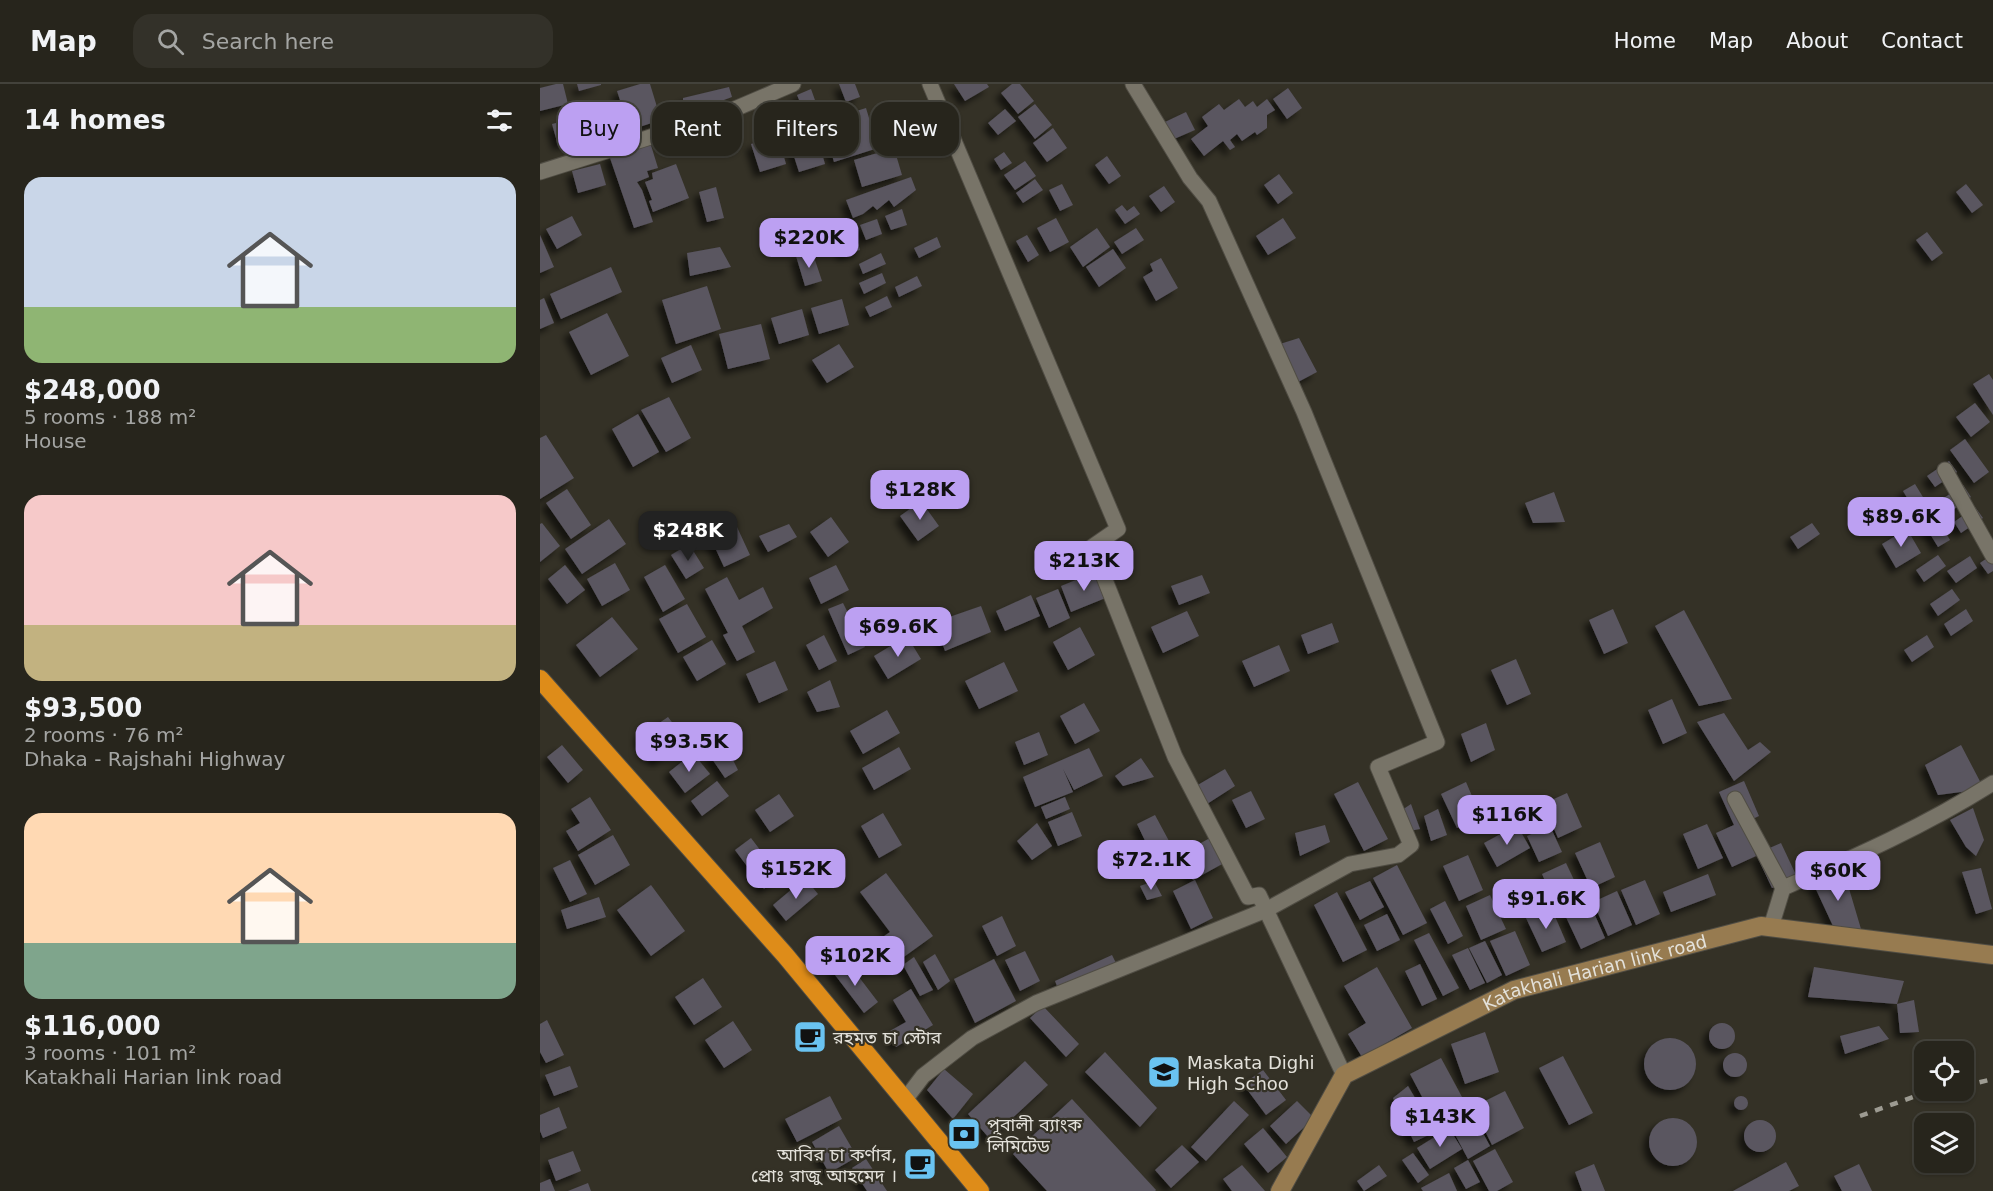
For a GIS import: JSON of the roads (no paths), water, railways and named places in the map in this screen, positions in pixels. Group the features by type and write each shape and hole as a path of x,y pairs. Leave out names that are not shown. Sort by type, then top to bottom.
{"highway":[{"path":"540,679 785,956 980,1191"}],"street":[{"path":"540,172 723,114 793,84"},
{"path":"930,84 1118,529 1092,547 1175,757 1248,897 1259,895 1344,1075 1280,1191"},
{"path":"904,1101 923,1076 972,1038 1036,1003 1266,910 1350,864 1398,855 1411,845 1378,767 1437,742 1304,412 1209,201 1190,178 1132,84"},
{"path":"1945,470 1993,556"},
{"path":"1784,888 1864,854 1993,783"},
{"path":"1735,799 1784,888 1771,927"},
{"name":"Katakhali Harian link road","path":"1344,1075 1514,990 1761,926 1993,955"}],"railway":[{"path":"1974,1084 1993,1079"},
{"path":"1860,1116 1914,1097"}],"place":[{"name":"রহমত চা স্টোর","path":"810,1037"},
{"name":"Maskata Dighi High Schoo","path":"1164,1072"},
{"name":"পূবালী ব্যাংক লিমিটেড","path":"964,1134"},
{"name":"আবির চা কর্ণার, প্রোঃ রাজু আহমেদ ।","path":"920,1164"}]}
